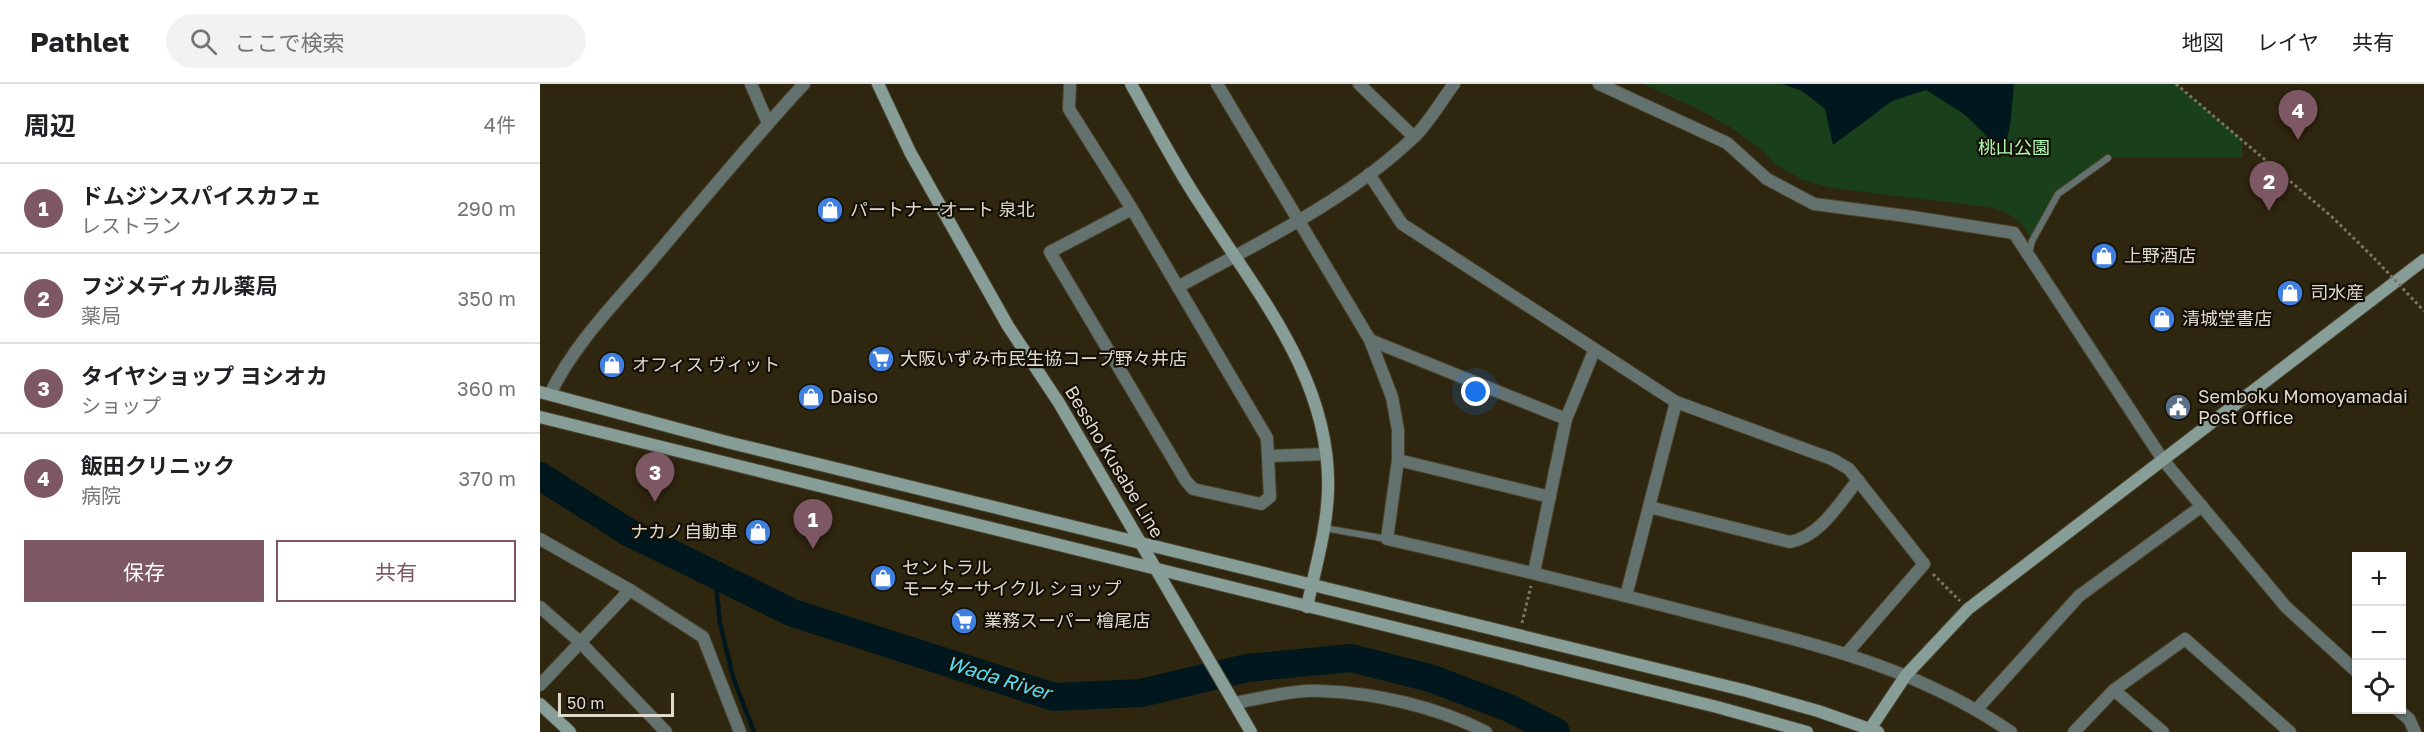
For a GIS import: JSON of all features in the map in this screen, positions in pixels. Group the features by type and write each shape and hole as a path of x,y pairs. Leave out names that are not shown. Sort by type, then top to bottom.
{"street":[{"path":"751,84 768,123"},
{"path":"804,84 596,324 545,393 727,442 1747,691 1872,731 1906,675 1968,609 2424,260"},
{"name":"Bessho Kusabe Line","path":"878,84 910,152 1008,326 1059,403 1251,732"},
{"path":"1070,84 1069,109 1132,209 1267,438 1270,496 1261,504 1193,489 1186,481 1050,252 1132,209"},
{"path":"1131,84 1198,200 1272,312 1312,390 1326,454 1328,491 1307,607"},
{"path":"1217,84 1370,340 1392,397 1398,430 1398,460 1387,539 1534,572 1847,653 1906,675 1977,709 2012,732"},
{"path":"1359,84 1414,137"},
{"path":"1178,287 1298,220 1369,174 1414,137 1454,84"},
{"path":"1599,84 1727,143 1767,179 1814,204 2014,233 2163,460 2286,607 2352,667"},
{"path":"1369,174 1402,224 1594,351 1676,402 1832,459 1849,469 1924,564 1847,653"},
{"path":"1370,340 1566,420"},
{"path":"1534,572 1566,420 1594,351"},
{"path":"1626,596 1676,402"},
{"path":"540,417 1717,707 1807,732"},
{"path":"1269,456 1326,454"},
{"path":"1398,460 1550,497"},
{"path":"1649,507 1790,542 1803,539 1817,529 1858,480"},
{"path":"1977,709 2079,596 2202,506"},
{"path":"540,539 630,590 703,636 740,732"},
{"path":"540,685 630,590"},
{"path":"540,607 580,642 666,732"},
{"path":"2074,732 2114,690 2185,639 2290,732"},
{"path":"1231,700 1319,690 1387,699 1461,719 1486,732"},
{"path":"2114,690 2163,732"},
{"path":"540,704 570,732"},
{"path":"2403,714 2409,719 2415,732"}],"lane":[{"path":"2029,253 2032,241 2058,194 2108,158"},
{"path":"1323,528 1387,539"}],"path":[{"path":"2176,84 2331,216 2424,311"},
{"path":"1924,564 1968,609"},
{"path":"1519,636 1534,572"}],"green space":[{"name":"桃山公園","path":"1643,84 2176,84 2242,139 2242,158 2108,158 2058,194 2032,241 2015,218 1989,207 1832,188 1803,180 1775,164 1762,150 1732,128 1698,109"}],"water":[{"path":"1782,84 2014,84 2010,127 2003,152 1964,114 1926,90 1892,101 1833,145 1825,109 1802,91"}],"waterway":[{"name":"Wada River","path":"540,476 628,532 793,613 1054,697 1141,693 1247,668 1351,658 1430,678 1509,708 1556,732"},
{"path":"715,575 720,623 733,677 754,732"}],"place":[{"name":"飯田クリニック","path":"2298,140"},
{"name":"パートナーオート 泉北","path":"830,210"},
{"name":"フジメディカル薬局","path":"2269,211"},
{"name":"上野酒店","path":"2104,256"},
{"name":"司水産","path":"2290,293"},
{"name":"清城堂書店","path":"2162,319"},
{"name":"大阪いずみ市民生協コープ野々井店","path":"881,359"},
{"name":"オフィス ヴィット","path":"612,365"},
{"name":"Daiso","path":"811,397"},
{"name":"Semboku Momoyamadai Post Office","path":"2178,407"},
{"name":"タイヤショップ ヨシオカ","path":"655,502"},
{"name":"ナカノ自動車","path":"758,532"},
{"name":"ドムジンスパイスカフェ","path":"813,549"},
{"name":"セントラル モーターサイクル ショップ","path":"883,578"},
{"name":"業務スーパー 檜尾店","path":"964,621"}]}
